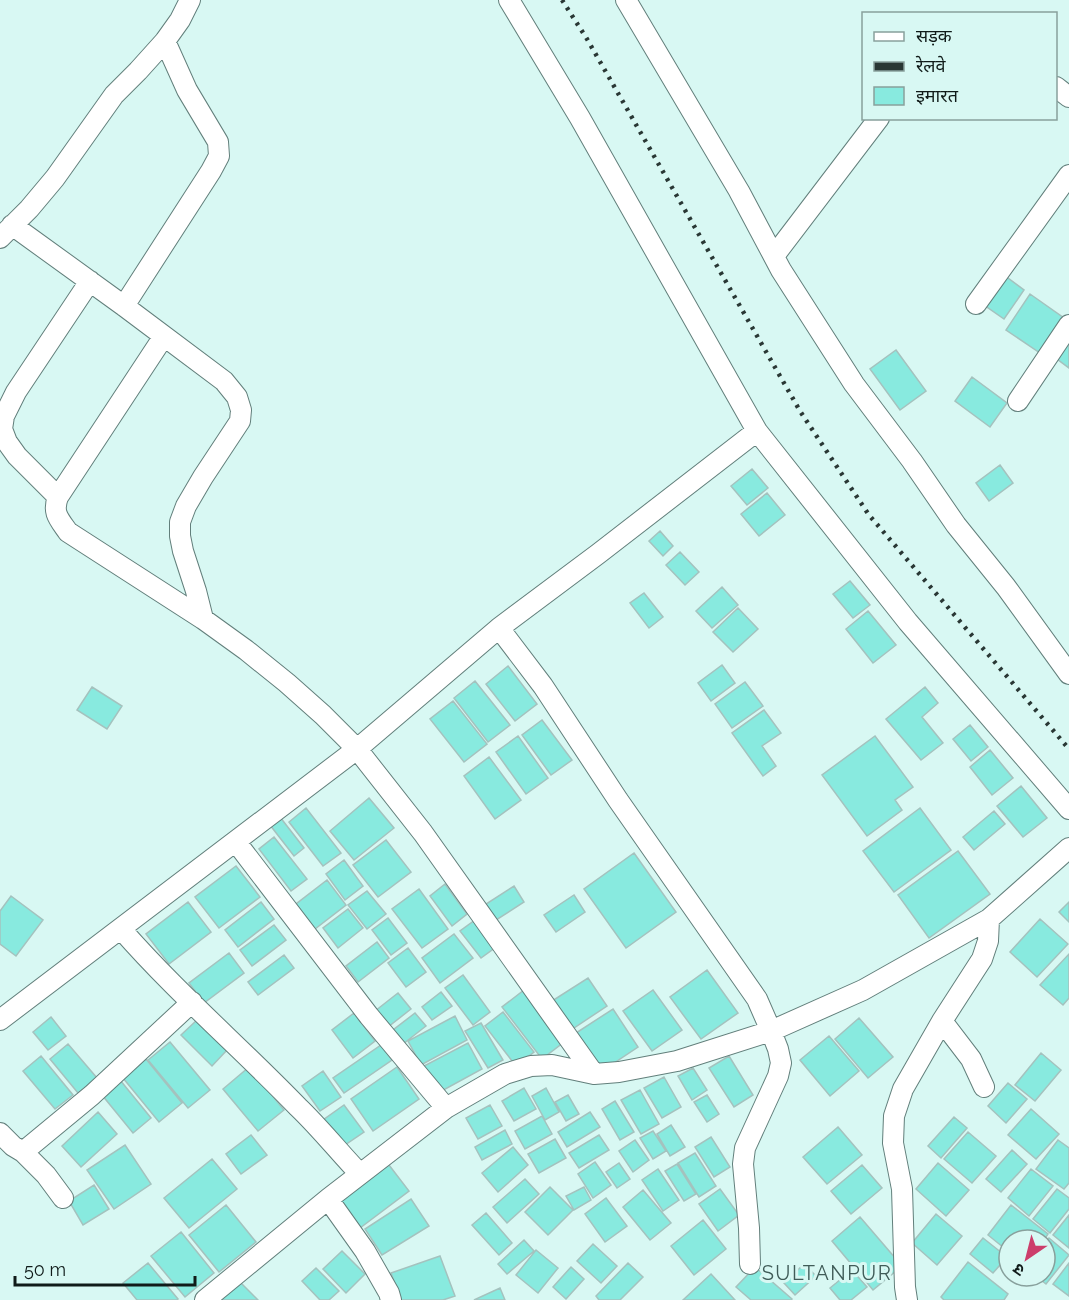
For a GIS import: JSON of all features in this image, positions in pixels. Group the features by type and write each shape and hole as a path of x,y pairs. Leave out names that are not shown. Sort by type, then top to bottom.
{"street":[{"path":"190,0 180,20 165,41 114,95 55,178 6,232 90,281 224,381 237,397 241,410 240,421 203,477 186,506 180,522 183,551 203,619"},
{"path":"509,0 586,128 757,431 908,622 1069,809"},
{"path":"626,0 740,191 781,270 854,384 912,461 956,525 1006,586 1069,674"},
{"path":"124,306 219,156 218,142 187,90 165,41"},
{"path":"1057,88 1069,97"},
{"path":"774,256 877,120"},
{"path":"976,304 1069,175"},
{"path":"58,497 17,456 7,442 2,429 4,416 16,392 90,281"},
{"path":"1018,401 1069,325"},
{"path":"164,336 58,497 55,506 58,518 68,532 203,619 287,683 357,749 423,833 594,1074"},
{"path":"0,1020 357,749 499,628 757,431"},
{"path":"499,628 549,695 618,800 757,999 771,1031 781,1063 778,1076 745,1148 743,1164 750,1264"},
{"path":"236,842 369,1016 446,1108"},
{"path":"205,1300 328,1199 446,1108 505,1074 531,1066 552,1065 594,1074 619,1072 677,1061 771,1031 863,990 989,920 1069,848"},
{"path":"907,1300 902,1189 893,1143 894,1116 903,1089 942,1021 982,959 988,941 989,920"},
{"path":"121,929 299,1107 360,1174"},
{"path":"63,1198 46,1175 9,1147 92,1095 192,1002"},
{"path":"942,1021 971,1059 984,1088"},
{"path":"328,1199 364,1251 391,1300"}],"building":[{"path":"1004,275 1024,290 1004,319 984,305"},
{"path":"1030,294 1064,318 1040,353 1006,330"},
{"path":"1069,342 1069,368 1057,359"},
{"path":"896,350 926,391 900,410 870,369"},
{"path":"972,377 1007,403 990,427 955,401"},
{"path":"1000,465 1013,483 989,501 976,483"},
{"path":"752,469 768,488 747,505 731,486"},
{"path":"767,493 785,515 759,536 741,514"},
{"path":"660,531 673,546 663,556 649,541"},
{"path":"680,552 699,572 685,585 666,565"},
{"path":"850,581 870,605 853,618 833,594"},
{"path":"722,587 738,605 712,628 696,611"},
{"path":"644,593 663,617 649,628 630,603"},
{"path":"738,608 758,629 733,652 713,632"},
{"path":"868,611 896,645 873,663 846,629"},
{"path":"722,665 735,683 711,701 698,683"},
{"path":"508,666 537,704 515,721 486,684"},
{"path":"475,681 510,725 488,742 454,698"},
{"path":"745,682 763,706 732,728 715,704"},
{"path":"92,687 122,706 107,729 77,710"},
{"path":"925,687 938,703 922,717 943,743 921,760 886,719"},
{"path":"453,701 487,744 464,762 430,719"},
{"path":"764,710 781,733 762,746 776,766 763,776 732,733"},
{"path":"542,720 572,760 551,775 522,735"},
{"path":"970,725 988,747 971,761 953,739"},
{"path":"518,736 548,778 526,794 496,752"},
{"path":"875,736 913,787 895,800 902,810 867,836 822,775"},
{"path":"990,750 1013,778 992,795 970,767"},
{"path":"489,757 521,800 495,819 464,776"},
{"path":"1021,786 1047,818 1023,837 997,806"},
{"path":"369,798 394,828 354,860 330,831"},
{"path":"306,808 341,853 323,866 289,822"},
{"path":"920,808 951,850 894,892 863,851"},
{"path":"994,811 1005,824 974,850 963,837"},
{"path":"280,817 304,848 294,856 270,825"},
{"path":"274,837 307,879 291,891 259,849"},
{"path":"386,840 411,872 378,897 353,865"},
{"path":"958,851 990,894 929,938 898,895"},
{"path":"634,853 676,912 626,948 584,889"},
{"path":"344,860 363,886 345,900 326,874"},
{"path":"236,866 260,897 219,928 195,897"},
{"path":"327,880 346,905 315,929 296,904"},
{"path":"445,884 467,914 452,926 430,896"},
{"path":"514,886 524,902 493,922 483,906"},
{"path":"419,889 448,929 422,948 392,909"},
{"path":"367,891 386,914 367,929 348,905"},
{"path":"574,895 585,912 556,932 544,915"},
{"path":"11,896 43,920 16,956 0,944 0,911"},
{"path":"188,902 211,932 169,964 146,934"},
{"path":"261,902 274,919 238,947 225,930"},
{"path":"1069,902 1069,922 1059,912"},
{"path":"348,909 363,928 338,948 323,928"},
{"path":"388,918 407,943 391,955 372,930"},
{"path":"1040,919 1068,944 1037,977 1010,952"},
{"path":"475,920 496,947 481,958 460,931"},
{"path":"274,925 286,940 252,966 240,950"},
{"path":"454,934 473,958 440,983 422,958"},
{"path":"377,942 389,958 358,982 346,966"},
{"path":"408,948 426,972 406,987 388,963"},
{"path":"229,953 244,973 204,1003 189,983"},
{"path":"1069,954 1069,998 1063,1005 1040,985"},
{"path":"284,955 294,968 258,995 248,982"},
{"path":"707,970 738,1013 701,1039 670,997"},
{"path":"463,975 490,1012 473,1025 445,988"},
{"path":"588,978 607,1006 571,1030 552,1001"},
{"path":"524,990 564,1042 542,1059 502,1007"},
{"path":"653,990 682,1030 652,1051 623,1011"},
{"path":"441,992 452,1006 432,1020 422,1007"},
{"path":"398,993 411,1009 388,1027 375,1011"},
{"path":"613,1009 638,1047 602,1071 576,1033"},
{"path":"503,1012 534,1052 516,1066 485,1026"},
{"path":"354,1013 375,1041 353,1058 332,1030"},
{"path":"415,1013 426,1026 403,1044 393,1030"},
{"path":"455,1016 467,1040 421,1065 408,1041"},
{"path":"51,1017 66,1036 48,1050 33,1032"},
{"path":"859,1018 893,1057 868,1078 835,1039"},
{"path":"198,1019 228,1049 212,1066 181,1035"},
{"path":"481,1023 503,1060 488,1068 465,1031"},
{"path":"829,1036 859,1071 830,1096 800,1060"},
{"path":"170,1042 210,1090 188,1108 148,1060"},
{"path":"468,1043 482,1069 438,1093 424,1066"},
{"path":"68,1044 97,1078 78,1093 50,1059"},
{"path":"381,1045 392,1060 344,1093 333,1078"},
{"path":"1041,1053 1061,1070 1035,1101 1015,1085"},
{"path":"41,1056 73,1095 55,1109 23,1071"},
{"path":"729,1056 753,1095 734,1107 709,1068"},
{"path":"146,1059 182,1103 159,1122 123,1078"},
{"path":"249,1067 284,1110 258,1131 223,1089"},
{"path":"397,1067 419,1099 373,1131 351,1099"},
{"path":"693,1068 707,1090 692,1100 678,1076"},
{"path":"323,1071 341,1097 320,1111 302,1086"},
{"path":"664,1077 681,1107 662,1118 644,1088"},
{"path":"120,1080 151,1118 133,1133 102,1095"},
{"path":"1008,1083 1027,1099 1006,1123 988,1106"},
{"path":"524,1088 536,1109 514,1121 502,1101"},
{"path":"546,1088 559,1112 545,1120 532,1096"},
{"path":"640,1090 659,1124 641,1134 621,1100"},
{"path":"568,1095 579,1114 566,1121 555,1102"},
{"path":"707,1095 719,1114 707,1122 694,1102"},
{"path":"615,1101 634,1132 620,1140 602,1109"},
{"path":"344,1105 364,1132 342,1147 323,1120"},
{"path":"490,1105 502,1126 478,1139 466,1118"},
{"path":"1031,1109 1059,1134 1036,1159 1008,1135"},
{"path":"98,1112 117,1134 81,1167 62,1146"},
{"path":"590,1112 600,1127 567,1147 558,1132"},
{"path":"542,1116 552,1134 525,1149 515,1131"},
{"path":"954,1117 967,1128 941,1158 928,1146"},
{"path":"671,1125 685,1147 670,1156 657,1134"},
{"path":"838,1127 862,1155 827,1184 803,1157"},
{"path":"505,1130 512,1144 482,1160 475,1147"},
{"path":"653,1131 666,1151 653,1159 640,1138"},
{"path":"968,1132 996,1156 972,1183 944,1159"},
{"path":"251,1135 267,1155 241,1174 226,1154"},
{"path":"599,1135 609,1150 579,1168 569,1153"},
{"path":"711,1137 730,1167 714,1177 695,1147"},
{"path":"555,1139 566,1158 539,1173 528,1154"},
{"path":"635,1140 649,1160 633,1172 619,1151"},
{"path":"1058,1140 1069,1148 1069,1183 1064,1189 1036,1169"},
{"path":"125,1145 151,1184 114,1209 87,1170"},
{"path":"513,1147 528,1165 498,1192 482,1173"},
{"path":"1012,1150 1027,1164 1001,1192 986,1179"},
{"path":"695,1153 716,1186 699,1197 678,1163"},
{"path":"212,1159 237,1189 189,1228 164,1198"},
{"path":"595,1162 611,1185 593,1198 578,1174"},
{"path":"619,1163 630,1179 617,1188 606,1172"},
{"path":"938,1163 969,1190 946,1216 916,1189"},
{"path":"677,1164 696,1194 684,1201 665,1171"},
{"path":"389,1165 409,1191 360,1228 340,1201"},
{"path":"862,1165 882,1188 851,1214 831,1191"},
{"path":"658,1169 679,1200 663,1211 642,1180"},
{"path":"1031,1169 1053,1186 1029,1216 1008,1198"},
{"path":"525,1179 539,1194 507,1223 493,1207"},
{"path":"94,1185 109,1209 83,1225 69,1201"},
{"path":"550,1187 573,1210 548,1235 525,1212"},
{"path":"584,1187 591,1200 574,1210 566,1196"},
{"path":"720,1189 739,1215 718,1231 699,1204"},
{"path":"1057,1189 1069,1198 1069,1209 1054,1228 1044,1228 1033,1219"},
{"path":"643,1190 671,1223 650,1240 623,1207"},
{"path":"606,1198 627,1226 605,1242 585,1214"},
{"path":"411,1199 429,1226 382,1255 365,1229"},
{"path":"226,1205 256,1242 219,1272 189,1235"},
{"path":"1011,1205 1040,1228 997,1228 997,1242 988,1235"},
{"path":"486,1213 512,1243 499,1255 472,1225"},
{"path":"936,1214 962,1236 937,1265 912,1243"},
{"path":"1069,1215 1069,1248 1057,1238 1057,1230"},
{"path":"860,1217 902,1266 873,1290 832,1241"},
{"path":"703,1220 726,1249 694,1275 671,1246"},
{"path":"181,1232 214,1273 185,1297 151,1256"},
{"path":"983,1238 997,1249 997,1268 993,1273 970,1254"},
{"path":"524,1240 534,1251 507,1274 498,1264"},
{"path":"593,1244 617,1266 601,1283 577,1261"},
{"path":"1057,1245 1069,1255 1057,1270"},
{"path":"536,1250 558,1268 538,1293 516,1275"},
{"path":"342,1251 365,1274 346,1293 323,1269"},
{"path":"440,1256 455,1296 443,1300 401,1300 391,1273"},
{"path":"968,1262 997,1285 997,1288 1008,1294 1004,1300 944,1300 941,1297"},
{"path":"148,1263 177,1300 137,1300 123,1283"},
{"path":"628,1263 643,1277 620,1300 599,1300 596,1296"},
{"path":"1069,1263 1069,1296 1057,1287 1057,1279"},
{"path":"804,1264 816,1276 795,1295 784,1283"},
{"path":"571,1267 584,1279 566,1299 553,1287"},
{"path":"755,1267 792,1299 751,1300 736,1287"},
{"path":"316,1268 339,1291 329,1300 320,1300 302,1281"},
{"path":"852,1270 867,1287 851,1300 840,1300 830,1288"},
{"path":"711,1274 735,1300 683,1300"},
{"path":"239,1281 258,1300 220,1300"},
{"path":"500,1288 505,1300 474,1300"}],"railway":[{"path":"562,0 587,39 800,411 869,515 1069,749"}],"district":[{"name":"SULTANPUR","path":"827,1273"}]}
